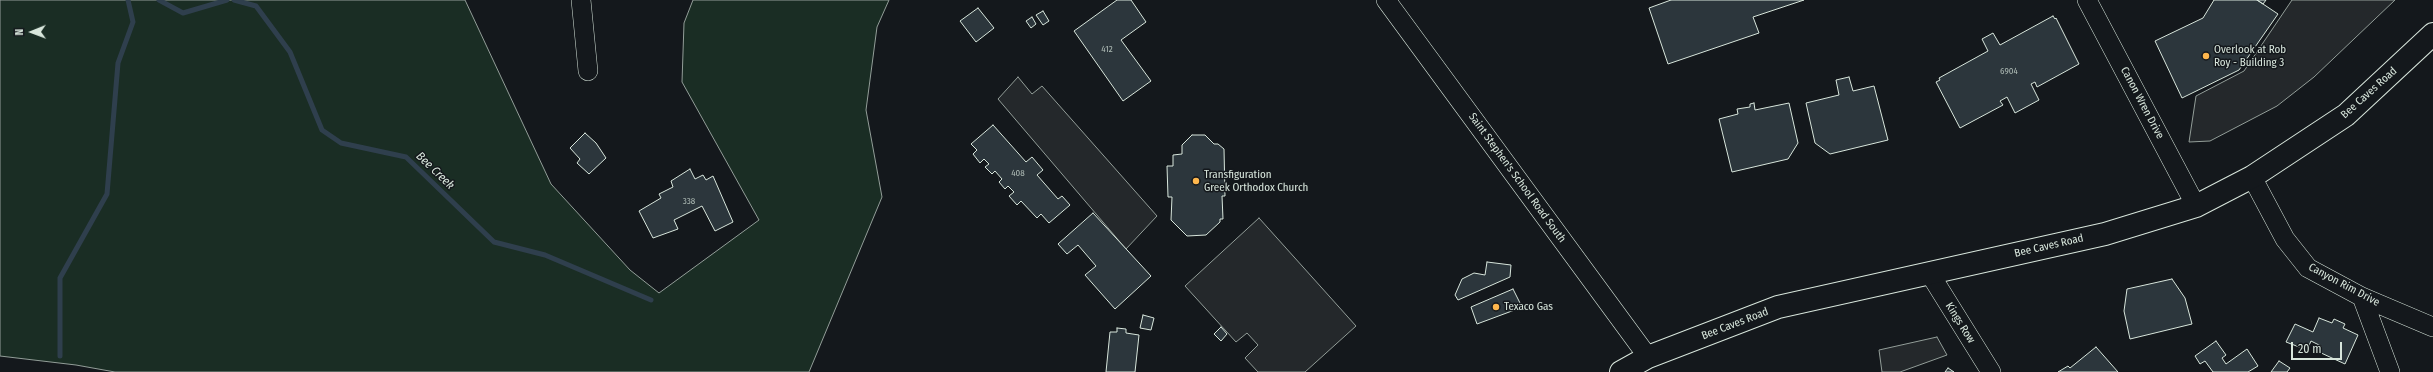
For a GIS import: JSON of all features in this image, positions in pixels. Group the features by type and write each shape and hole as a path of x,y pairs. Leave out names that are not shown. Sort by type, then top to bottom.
{"main road":[{"name":"Bee Caves Road","path":"1621,372 1648,357 1778,307 2105,234 2196,206 2252,177 2346,115 2433,34"}],"street":[{"path":"581,0 588,72"},
{"name":"Saint Stephen's School Road South","path":"1386,0 1648,357"},
{"name":"Canon Wren Drive","path":"2087,0 2196,206"},
{"name":"Canyon Rim Drive","path":"2252,177 2285,239 2308,268 2362,297 2433,327"},
{"name":"Kings Row","path":"1930,274 1991,372"},
{"path":"2362,297 2390,372"}],"green space":[{"path":"0,0 465,0 551,184 630,270 659,293 759,220 682,82 684,23 693,0 889,0 877,27 866,110 882,197 809,372 115,372 76,365 0,356"}],"shaded area":[{"path":"2292,0 2395,0 2314,77 2277,106 2210,141 2189,142 2196,96 2244,71"},
{"path":"1018,77 1032,94 1042,86 1157,216 1126,249 998,99"},
{"path":"1259,218 1356,326 1305,372 1258,372 1245,358 1258,345 1247,333 1236,342 1185,286"},
{"path":"1937,337 1947,355 1900,372 1882,372 1879,350"}],"building":[{"path":"1117,0 1131,0 1146,22 1121,40 1151,81 1123,101 1074,31"},
{"path":"1671,0 1804,0 1753,17 1759,33 1668,64 1649,8"},
{"name":"Overlook at Rob Roy - Building 3","path":"2214,0 2257,0 2278,14 2239,70 2182,98 2155,41 2203,18"},
{"path":"2257,0 2266,0 2263,4"},
{"path":"978,8 994,28 976,42 960,21"},
{"path":"1043,11 1049,21 1043,25 1036,15"},
{"path":"2053,16 2055,19 2056,18 2079,64 2037,87 2035,82 2031,84 2039,100 2015,113 2007,97 2000,101 2003,105 1960,128 1936,82 1940,80 1939,78 1988,51 1982,39 1993,33 2000,45"},
{"path":"1032,17 1036,24 1031,28 1026,21"},
{"path":"1849,77 1853,91 1874,86 1888,140 1830,154 1815,143 1806,103 1839,95 1836,80"},
{"path":"1754,103 1755,110 1789,103 1798,143 1788,159 1732,172 1719,119 1738,114 1737,109 1750,107 1750,104"},
{"path":"993,125 1026,162 1032,157 1043,170 1037,175 1058,199 1062,196 1070,205 1049,223 1041,214 1037,218 1021,201 1017,205 1009,196 1014,192 1008,186 1005,189 999,182 1002,179 995,171 992,174 985,167 989,164 984,159 980,163 973,154 977,150 971,144"},
{"path":"585,133 596,143 606,158 589,174 577,163 580,159 570,148"},
{"name":"Transfiguration Greek Orthodox Church","path":"1192,135 1205,135 1214,144 1218,144 1224,149 1225,196 1222,196 1223,219 1220,219 1220,222 1206,235 1187,236 1171,220 1172,197 1168,197 1167,166 1173,166 1173,155 1182,154 1182,145"},
{"path":"690,169 695,179 703,175 706,180 713,176 733,222 715,231 702,206 674,220 678,229 653,238 639,211 661,198 659,194 673,187 671,181"},
{"path":"1093,213 1151,276 1115,309 1085,275 1096,266 1078,245 1067,254 1058,244"},
{"path":"1487,262 1511,265 1510,277 1458,300 1455,295 1462,279 1474,273 1485,275"},
{"path":"2172,279 2185,298 2192,324 2130,339 2124,311 2127,289"},
{"name":"Texaco Gas","path":"1513,289 1521,305 1520,308 1477,324 1471,307"},
{"path":"1143,315 1154,318 1151,330 1140,328"},
{"path":"2319,318 2332,323 2334,319 2345,324 2343,328 2358,335 2345,364 2319,352 2321,346 2311,341 2307,350 2286,342 2295,324 2313,332"},
{"path":"1221,327 1227,334 1221,341 1214,334"},
{"path":"1117,328 1126,329 1126,333 1139,335 1135,372 1106,372 1110,332 1117,332"},
{"path":"2216,341 2226,355 2222,358 2226,364 2247,349 2258,366 2248,372 2213,372 2205,361 2200,364 2195,356"},
{"path":"2096,347 2118,372 2058,372 2068,366 2070,368"},
{"path":"2279,361 2290,368 2287,372 2271,372"},
{"path":"1948,368 1954,372 1945,372"}],"waterway":[{"path":"60,356 60,278 107,194 118,63 133,22 128,0"},
{"name":"Bee Creek","path":"159,0 183,13 227,0"},
{"name":"Bee Creek","path":"234,0 256,6 290,52 322,130 341,143 406,157 494,242 545,255 651,300"}],"place":[{"name":"Overlook at Rob Roy - Building 3","path":"2206,56"},
{"name":"Transfiguration Greek Orthodox Church","path":"1196,181"},
{"name":"Texaco Gas","path":"1496,307"}]}
